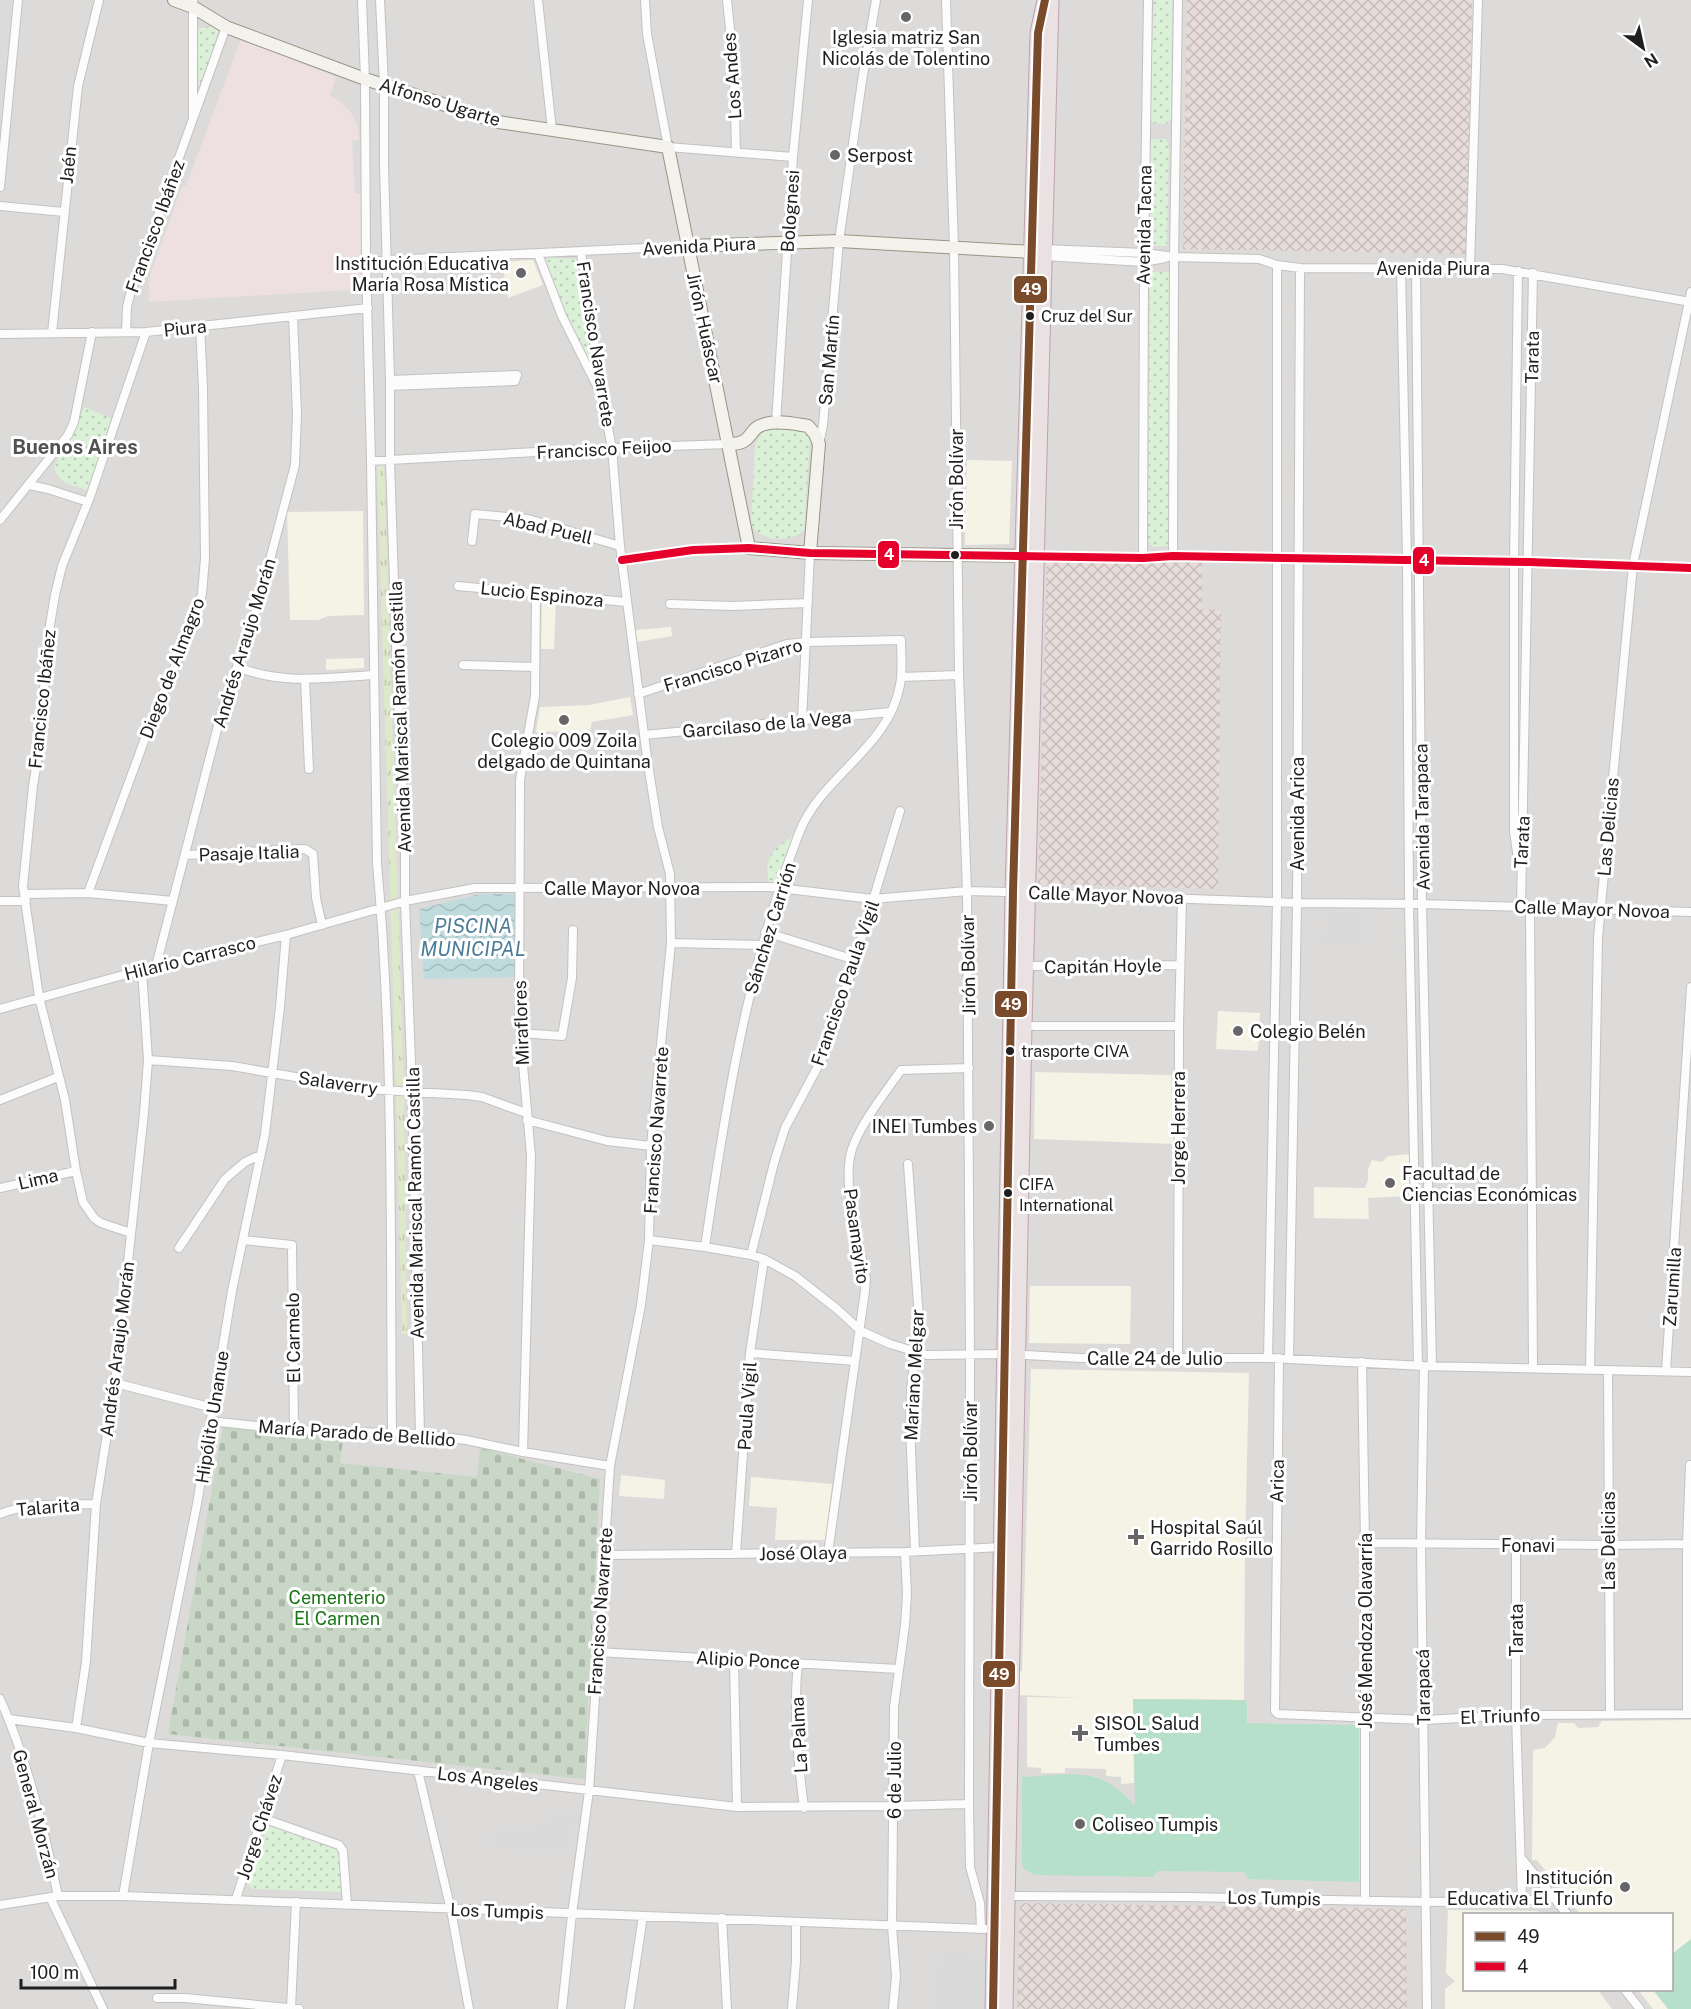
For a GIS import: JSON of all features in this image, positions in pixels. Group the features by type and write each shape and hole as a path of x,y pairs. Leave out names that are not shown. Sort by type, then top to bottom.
{"highway":[{"path":"993,2009 988,1929 1001,1896 1021,892 1041,252 1045,0"},
{"path":"1045,33 1051,0"},
{"path":"1005,2009 1001,1896 1002,1547 1012,1355 1024,1026 1025,966 1021,892"}],"main road":[{"name":"Alfonso Ugarte","path":"174,0 193,4 226,27 384,85 498,122 668,147"},
{"name":"Jirón Huáscar","path":"668,147 749,548"},
{"name":"Avenida Piura","path":"688,246 839,241 1041,252"},
{"path":"776,423 808,426 815,434 819,444"},
{"name":"Francisco Feijoo","path":"729,444 741,444 747,441 758,427 776,423"},
{"name":"San Martín","path":"810,553 819,444"},
{"path":"749,548 810,553 1030,556"}],"street":[{"path":"0,187 18,0"},
{"name":"Jaén","path":"52,333 78,86 99,0"},
{"name":"Avenida Mariscal Ramón Castilla","path":"362,0 377,863 388,1090 392,1432"},
{"name":"Avenida Mariscal Ramón Castilla","path":"380,0 384,85 390,460 405,840 420,1434"},
{"path":"538,0 552,130"},
{"name":"Jirón Huáscar","path":"645,0 647,34 668,147"},
{"name":"Los Andes","path":"727,0 734,67 736,153"},
{"name":"Bolognesi","path":"776,423 793,157 808,0"},
{"name":"San Martín","path":"819,444 823,425 839,241 876,0"},
{"name":"Jirón Bolívar","path":"946,0 954,248 956,554 967,891 970,1867 988,1929"},
{"path":"1039,0 1045,33"},
{"path":"1045,33 1058,0"},
{"name":"Avenida Tacna","path":"1143,558 1148,0"},
{"name":"Avenida Tacna","path":"1173,556 1178,0"},
{"path":"1470,267 1478,0"},
{"name":"Francisco Ibáñez","path":"193,4 193,123"},
{"name":"Francisco Ibáñez","path":"126,332 127,307 131,291 226,27"},
{"name":"Alfonso Ugarte","path":"668,147 793,157"},
{"path":"0,206 64,212"},
{"name":"Avenida Piura","path":"366,261 688,246"},
{"name":"Francisco Navarrete","path":"562,2009 589,1791 610,1466 641,1305 649,1240 651,1146 671,943 670,874 658,827 638,694 620,546 612,448 602,397 581,252"},
{"name":"Avenida Piura","path":"1041,252 1144,258 1259,259 1277,265 1300,268 1470,267 1533,273 1689,302"},
{"path":"538,254 562,316 602,397"},
{"path":"1268,1358 1277,902 1277,265"},
{"name":"Avenida Arica","path":"1289,1359 1297,903 1300,268"},
{"path":"1401,268 1407,560 1409,904 1425,1366"},
{"name":"Avenida Tarapaca","path":"1416,268 1425,1366"},
{"name":"Tarata","path":"1518,271 1514,562 1514,832 1521,877"},
{"name":"Tarata","path":"1521,877 1524,831 1533,273"},
{"name":"Las Delicias","path":"1590,1369 1595,1013 1601,910 1633,566 1691,292"},
{"name":"Piura","path":"0,334 146,332 368,308"},
{"name":"Andrés Araujo Morán","path":"156,966 221,714 258,605 295,465 297,414 293,316"},
{"name":"Diego de Almagro","path":"88,893 150,725 185,643 202,594 206,558 200,326"},
{"path":"0,520 68,435 74,422 92,332"},
{"name":"Francisco Ibáñez","path":"131,1233 117,1230 94,1218 83,1202 65,1100 39,998 23,886 33,786 40,743 51,616 62,566 88,502 146,332"},
{"path":"517,375 515,381 390,383 517,375"},
{"name":"Francisco Feijoo","path":"371,461 729,444"},
{"path":"29,485 88,502"},
{"name":"Abad Puell","path":"472,541 475,514 528,519 620,546"},
{"path":"622,560 693,550 749,548"},
{"name":"San Martín","path":"802,721 810,553"},
{"path":"1030,556 1419,560 1691,568"},
{"name":"Lucio Espinoza","path":"458,586 626,602"},
{"name":"Miraflores","path":"523,1452 531,1156 520,1033 520,780 532,718 536,595"},
{"path":"670,604 733,606 808,603"},
{"name":"Francisco Pizarro","path":"638,694 787,644 902,640"},
{"name":"Sánchez Carrión","path":"705,1247 736,1051 765,932 808,814 820,796 878,733 891,712 902,677 902,640"},
{"path":"464,665 535,667"},
{"path":"238,667 271,677 305,679 373,675"},
{"path":"902,677 959,675"},
{"path":"305,679 309,769"},
{"name":"Garcilaso de la Vega","path":"644,735 891,712"},
{"name":"Francisco Paula Vigil","path":"751,1255 785,1128 824,1055 900,811"},
{"name":"Pasaje Italia","path":"185,855 305,849 313,854 316,898 322,925"},
{"path":"1521,877 1525,908 1533,1368"},
{"name":"Calle Mayor Novoa","path":"381,909 405,901 475,888 770,886 873,899 967,891 1297,903 1422,904 1691,912"},
{"path":"0,901 88,893 142,900 173,901"},
{"name":"Jorge Herrera","path":"1178,1357 1179,1026 1182,898"},
{"name":"Hilario Carrasco","path":"0,1009 156,966 286,935 381,909"},
{"path":"520,1033 562,1036 572,978 573,930"},
{"path":"765,932 855,960"},
{"name":"Hipólito Unanue","path":"123,1896 149,1743 197,1504 243,1240 261,1155 273,1073 286,935"},
{"path":"671,943 762,945"},
{"name":"Capitán Hoyle","path":"1025,966 1180,965"},
{"name":"Andrés Araujo Morán","path":"76,1728 86,1662 96,1504 115,1383 144,1113 147,1060 142,970"},
{"name":"Zarumilla","path":"1666,1371 1691,987"},
{"path":"1024,1026 1179,1026"},
{"name":"Salaverry","path":"147,1060 232,1066 364,1089 412,1090 482,1097 527,1117 608,1141 651,1146"},
{"name":"Pasamayito","path":"828,1553 861,1331 866,1278 851,1204 849,1175 852,1149 901,1070 969,1068"},
{"path":"0,1100 58,1077"},
{"path":"179,1248 225,1179 245,1162 261,1155"},
{"name":"Mariano Melgar","path":"908,1164 919,1319 910,1425 915,1551"},
{"name":"Lima","path":"0,1188 76,1171"},
{"name":"El Carmelo","path":"243,1240 292,1245 294,1430"},
{"name":"Calle 24 de Julio","path":"649,1240 705,1247 764,1259 795,1276 861,1331 915,1353 1081,1358 1280,1358 1425,1366 1691,1372"},
{"name":"Paula Vigil","path":"736,1554 750,1353 764,1259"},
{"path":"750,1353 855,1361"},
{"name":"Arica","path":"1275,1711 1280,1358"},
{"name":"José Mendoza Olavarría","path":"1362,1362 1365,1543 1365,1900"},
{"name":"Tarapacá","path":"1425,1366 1421,1545 1427,2009"},
{"name":"Las Delicias","path":"1608,1370 1610,1713"},
{"path":"115,1383 213,1408"},
{"name":"María Parado de Bellido","path":"210,1421 294,1430 420,1434 610,1466"},
{"path":"1689,1714 1690,1465"},
{"name":"Talarita","path":"0,1514 28,1507 96,1504"},
{"name":"Fonavi","path":"1365,1543 1421,1545 1689,1544"},
{"name":"Tarata","path":"1516,1544 1516,1715"},
{"name":"José Olaya","path":"603,1555 905,1552 1002,1547"},
{"name":"6 de Julio","path":"893,2009 896,1976 892,1927 894,1707 907,1594 905,1552"},
{"name":"Alipio Ponce","path":"597,1652 898,1669"},
{"path":"734,1660 737,1807"},
{"name":"La Palma","path":"798,1663 796,1681 804,1808"},
{"name":"General Morzán","path":"0,1699 9,1719 46,1838 54,1897 103,2009"},
{"name":"El Triunfo","path":"1275,1711 1278,1714 1424,1720 1516,1715 1689,1714"},
{"path":"1516,1715 1522,1901"},
{"name":"Los Angeles","path":"9,1719 76,1728 149,1743 282,1755 737,1807 804,1808 969,1804"},
{"name":"Jorge Chávez","path":"236,1899 282,1755"},
{"path":"418,1771 451,1910 469,2009"},
{"path":"262,1818 339,1845 342,1851 347,1905"},
{"path":"1522,1858 1566,1913"},
{"name":"Los Tumpis","path":"0,1905 54,1897 123,1896 988,1929"},
{"name":"Los Tumpis","path":"1001,1896 1187,1896 1426,1902 1522,1901 1553,1898"},
{"path":"158,1998 185,1998 295,2008 296,1902"},
{"path":"629,2009 643,1916"},
{"path":"722,1918 727,2009"},
{"path":"792,2009 796,1922"},
{"path":"1626,1991 1640,2009"}],"shaded area":[{"path":"0,0 1691,0 1691,2009 0,2009"},
{"path":"1187,0 1472,0 1467,254 1183,249"},
{"path":"241,39 336,77 330,96 341,102 351,113 358,126 359,140 352,141 355,193 364,194 365,289 149,302 149,279 182,186 186,186"},
{"name":"Institución Educativa María Rosa Mística","path":"533,260 543,285 508,298 502,262"},
{"path":"967,460 1012,461 1009,544 965,545"},
{"path":"363,511 364,615 328,616 318,620 290,620 287,512"},
{"path":"1047,560 1202,563 1202,609 1221,610 1218,889 1038,884"},
{"path":"542,600 556,600 554,649 541,649"},
{"path":"671,627 672,636 637,642 635,630"},
{"path":"364,658 364,668 326,670 326,659"},
{"name":"Colegio 009 Zoila delgado de Quintana","path":"630,697 633,715 592,722 590,731 536,732 540,707 589,705"},
{"path":"1322,912 1364,912 1365,944 1314,944 1315,937 1325,932 1327,924"},
{"name":"Colegio Belén","path":"1218,1011 1260,1013 1258,1051 1216,1049"},
{"path":"1035,1072 1171,1075 1174,1144 1034,1139"},
{"name":"Facultad de Ciencias Económicas","path":"1411,1154 1414,1180 1407,1196 1368,1198 1369,1219 1314,1218 1314,1187 1365,1188 1372,1160 1382,1162 1388,1156"},
{"path":"1030,1286 1131,1286 1130,1344 1029,1343"},
{"name":"Hospital Saúl Garrido Rosillo","path":"1031,1369 1249,1373 1244,1700 1133,1699 1134,1783 1121,1784 1121,1777 1106,1776 1106,1769 1065,1768 1065,1773 1041,1773 1041,1768 1027,1767 1027,1697 1087,1698 1019,1695 1020,1671 1022,1671"},
{"path":"621,1475 665,1480 664,1499 619,1496"},
{"path":"751,1477 832,1484 826,1540 775,1540 777,1508 749,1506"},
{"name":"Institución Educativa El Triunfo","path":"1691,1720 1691,2009 1653,2009 1639,1991 1673,1991 1673,1913 1579,1913 1537,1860 1532,1860 1533,1750 1545,1748 1555,1737 1558,1723 1574,1723 1578,1728 1598,1727 1602,1721"},
{"path":"548,1811 581,1813 581,1820 570,1827 568,1854 491,1848 492,1829 545,1825"},
{"path":"1020,1903 1406,1909 1407,2009 1017,2009"},
{"path":"1448,1910 1538,1911 1540,1913 1463,1913 1463,1991 1599,1991 1612,2009 1445,2009 1445,1989 1455,1981 1446,1973"},
{"path":"940,1952 987,1954 983,2009 931,2009"}],"green space":[{"path":"1154,0 1172,0 1171,119 1166,124 1153,123 1149,118"},
{"path":"217,26 219,29 199,96 197,32 200,28"},
{"path":"1166,139 1169,147 1167,245 1165,246 1150,246 1147,243 1149,141"},
{"path":"548,258 578,259 590,356 588,359 584,357 544,261"},
{"path":"1153,272 1170,272 1169,543 1167,546 1153,547 1148,541 1150,275"},
{"path":"84,407 113,419 90,491 62,481 54,466 72,436"},
{"path":"770,427 804,429 810,440 804,530 783,539 760,534 751,524 755,445 762,432"},
{"path":"377,461 384,461 404,1090 396,1090"},
{"path":"800,831 780,888 770,887 769,859 778,847"},
{"path":"396,1094 404,1094 407,1334 402,1334"},
{"name":"Cementerio El Carmen","path":"223,1427 343,1439 340,1463 477,1477 480,1448 600,1479 584,1779 168,1734"},
{"path":"1133,1699 1244,1700 1247,1703 1247,1723 1359,1725 1359,1882 1248,1879 1244,1872 1158,1871 1153,1877 1035,1875 1024,1869 1022,1864 1022,1777 1070,1774 1097,1778 1110,1783 1135,1806"},
{"path":"273,1826 337,1850 346,1889 342,1892 251,1889 248,1883 267,1828"},
{"path":"1691,1939 1691,2009 1668,2009 1654,1991 1673,1991 1673,1953"}],"water":[{"name":"PISCINA MUNICIPAL","path":"480,894 520,894 519,977 424,979 419,909"}],"transit line":[{"name":"49","path":"993,2009 1013,892 1038,33 1045,0"},
{"name":"4","path":"622,560 693,550 749,548 810,553 1529,562 1691,568"}],"place":[{"name":"Iglesia matriz San Nicolás de Tolentino","path":"906,17"},
{"name":"Serpost","path":"835,155"},
{"name":"Institución Educativa María Rosa Mística","path":"521,273"},
{"name":"Cruz del Sur","path":"1030,316"},
{"name":"Colegio 009 Zoila delgado de Quintana","path":"564,720"},
{"name":"Colegio Belén","path":"1238,1031"},
{"name":"trasporte CIVA","path":"1010,1051"},
{"name":"INEI Tumbes","path":"989,1126"},
{"name":"Facultad de Ciencias Económicas","path":"1390,1183"},
{"name":"CIFA International","path":"1008,1193"},
{"name":"Hospital Saúl Garrido Rosillo","path":"1136,1537"},
{"name":"SISOL Salud Tumbes","path":"1080,1733"},
{"name":"Coliseo Tumpis","path":"1080,1824"},
{"name":"Institución Educativa El Triunfo","path":"1625,1887"}],"district":[{"name":"Buenos Aires","path":"75,447"}]}
